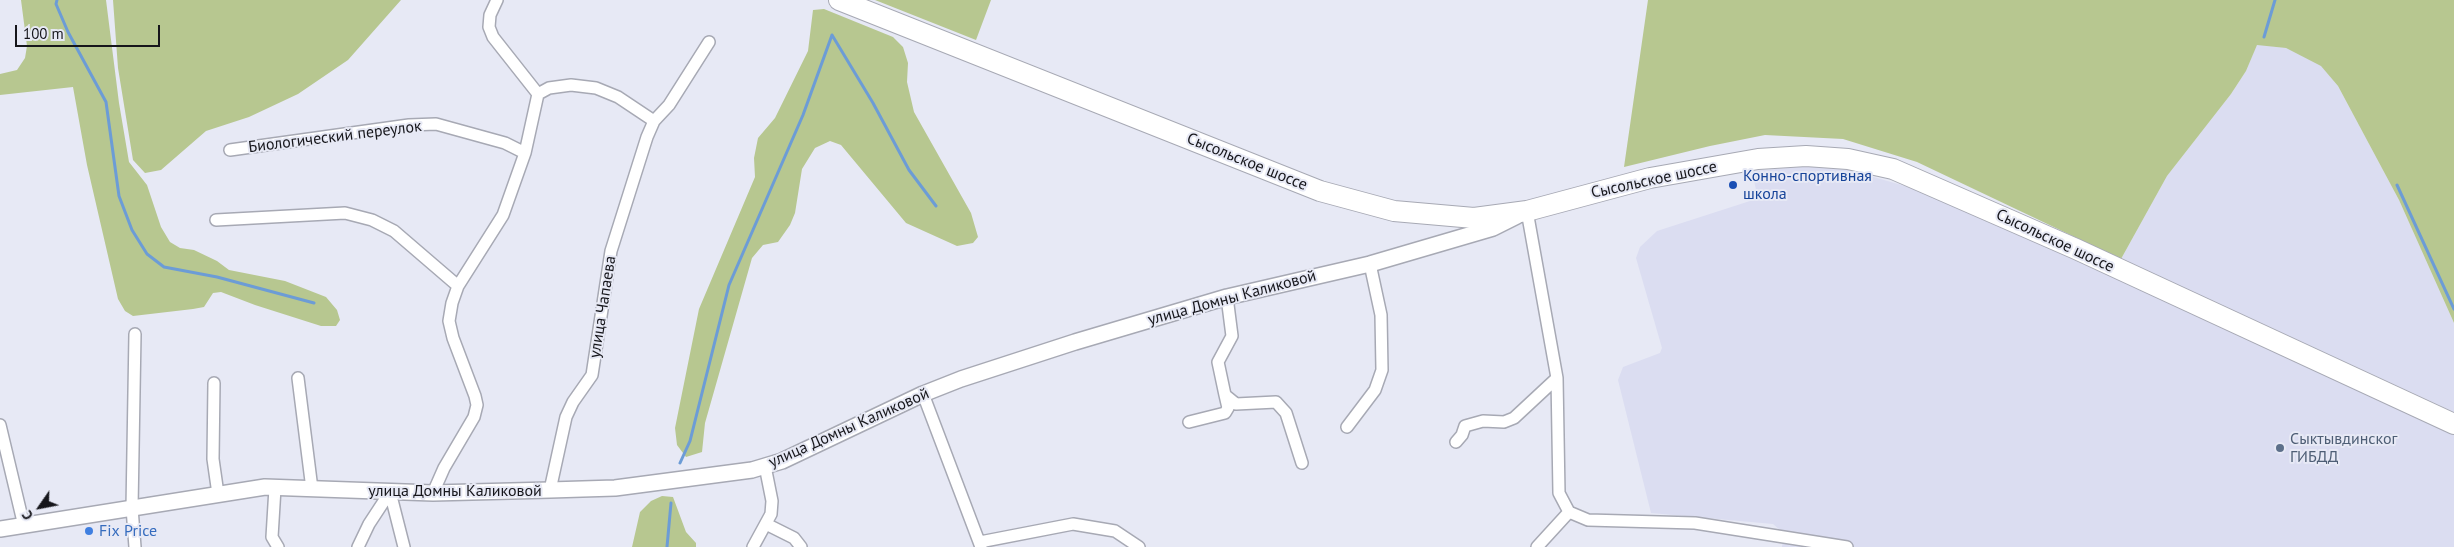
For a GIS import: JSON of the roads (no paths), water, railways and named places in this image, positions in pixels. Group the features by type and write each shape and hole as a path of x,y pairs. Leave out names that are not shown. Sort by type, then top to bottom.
{"highway":[{"name":"Сысольское шоссе","path":"839,0 1320,191 1394,212 1474,218 1527,210 1650,178 1758,158 1806,156 1848,159 1884,167 1933,185 2067,245 2454,424"}],"main road":[{"name":"улица Домны Каликовой","path":"0,529 265,487 433,493 615,488 717,475 765,466 782,461 923,394 1075,342 1227,297 1370,264 1493,228 1527,210"}],"street":[{"path":"497,0 490,15 489,27 493,37 538,94"},
{"path":"433,493 444,468 474,417 477,405 449,321 452,303 458,286 503,215 525,153 538,94 549,88 571,85 596,88 618,97 654,121 669,106 709,42"},
{"name":"улица Чапаева","path":"550,490 566,417 573,402 592,375 612,251 647,137 654,121"},
{"name":"Биологический переулок","path":"230,150 436,124 505,143 525,153"},
{"path":"1527,210 1557,378 1559,493 1569,512 1588,520 1695,523 1848,547"},
{"path":"216,220 345,213 372,220 394,232 458,286"},
{"path":"1347,427 1375,390 1382,370 1382,315 1370,264"},
{"path":"1190,422 1225,413 1228,408 1218,362 1232,336 1227,297"},
{"path":"134,547 132,508 135,334"},
{"path":"298,378 312,489"},
{"path":"1456,442 1462,435 1465,426 1483,421 1504,422 1514,418 1557,378"},
{"path":"214,383 213,459 218,494"},
{"path":"923,394 981,544 1074,524 1115,531 1139,547"},
{"path":"1225,395 1236,404 1276,402 1286,413 1302,463"},
{"path":"0,425 24,526"},
{"path":"753,547 771,514 772,501 765,466"},
{"path":"275,488 272,537 278,547"},
{"path":"358,547 369,524 390,492"},
{"path":"390,492 404,547"},
{"path":"1538,547 1569,512"},
{"path":"766,524 794,538 801,547"}],"waterway":[{"path":"57,0 56,4 68,32 106,102 119,196 132,230 147,254 164,267 217,277 314,303"},
{"path":"2264,37 2275,0"},
{"path":"832,35 873,103 909,170 936,206"},
{"path":"680,463 690,441 729,285 803,115 832,35"},
{"path":"2397,185 2454,309"},
{"path":"667,547 671,503"}],"place":[{"name":"Конно-спортивная школа","path":"1733,185"},
{"name":"Сыктывдинског ГИБДД","path":"2280,448"},
{"name":"Fix Price","path":"89,531"}]}
